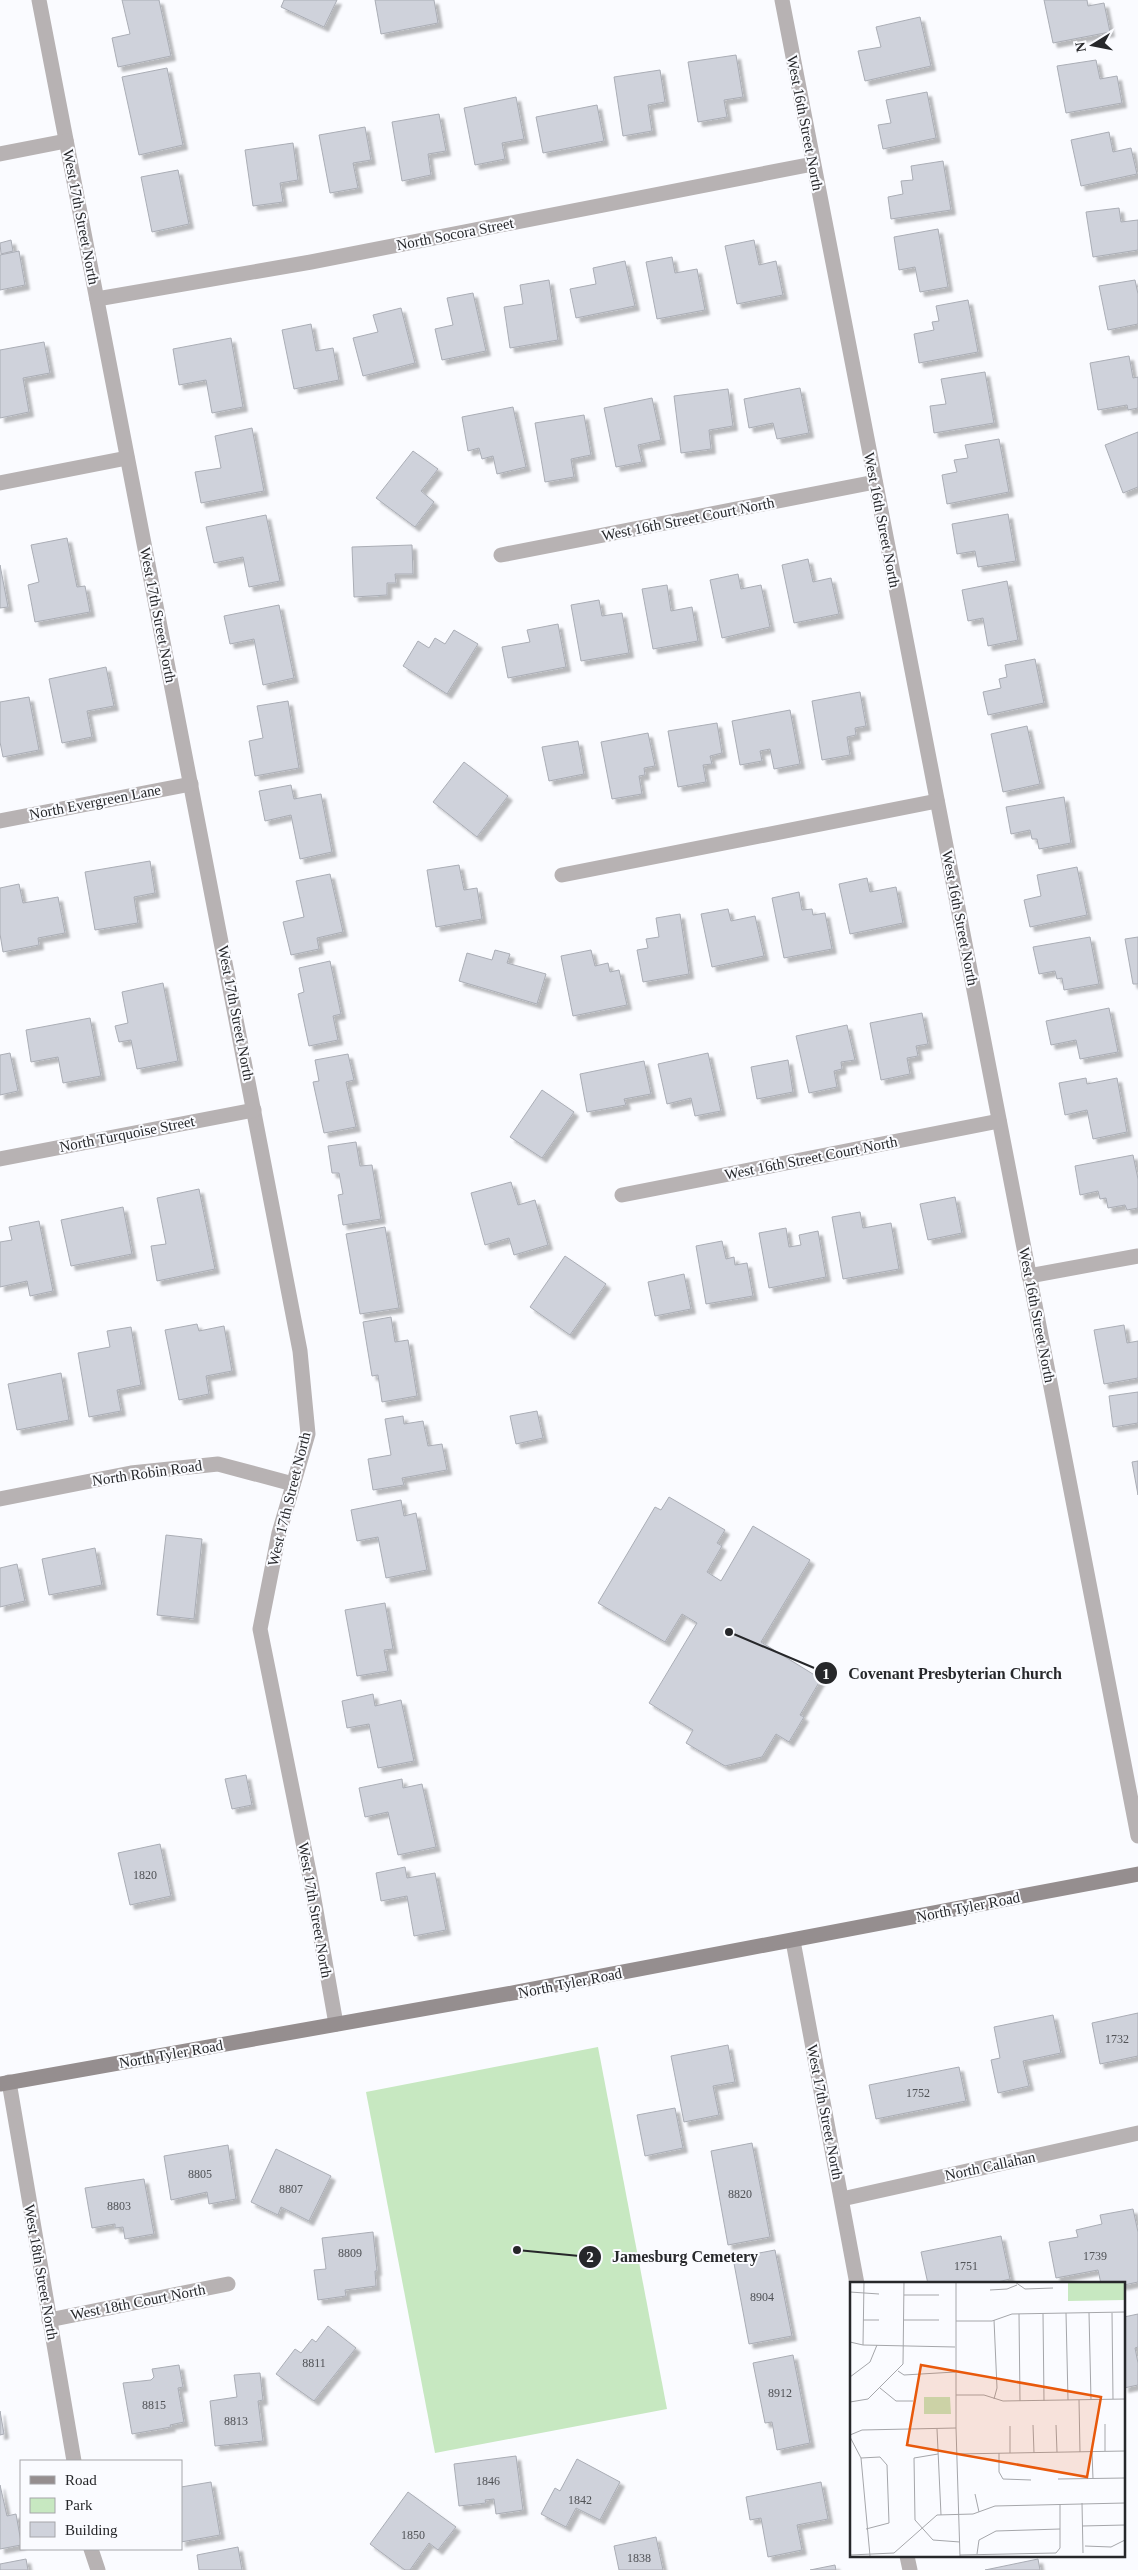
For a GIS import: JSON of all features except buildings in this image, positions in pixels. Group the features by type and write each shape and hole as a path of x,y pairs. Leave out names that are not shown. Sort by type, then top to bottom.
{"main road":[{"name":"North Tyler Road","path":"5,2083 792,1941 1138,1874"}],"street":[{"name":"West 17th Street North","path":"39,0 301,1360 308,1434 279,1533 260,1629 311,1882 336,2024"},
{"name":"West 16th Street North","path":"782,0 1138,1836"},
{"path":"0,154 66,141"},
{"name":"North Socora Street","path":"97,299 311,262 813,164"},
{"path":"0,483 127,458"},
{"name":"West 16th Street Court North","path":"501,555 875,482"},
{"name":"North Evergreen Lane","path":"0,820 191,784"},
{"path":"562,875 937,801"},
{"name":"North Turquoise Street","path":"0,1159 254,1110"},
{"name":"West 16th Street Court North","path":"622,1195 999,1121"},
{"path":"1030,1276 1138,1256"},
{"name":"North Robin Road","path":"0,1499 131,1473 218,1464 293,1484"},
{"name":"West 17th Street North","path":"792,1941 857,2282"},
{"name":"West 18th Street North","path":"5,2083 74,2460"},
{"name":"North Callahan","path":"842,2199 1138,2133"},
{"name":"West 18th Court North","path":"49,2320 228,2284"},
{"path":"91,2550 98,2570"}],"green space":[{"path":"598,2047 667,2409 435,2453 366,2092"}],"place":[{"name":"Covenant Presbyterian Church","path":"729,1632"},
{"name":"Jamesburg Cemetery","path":"517,2250"}]}
